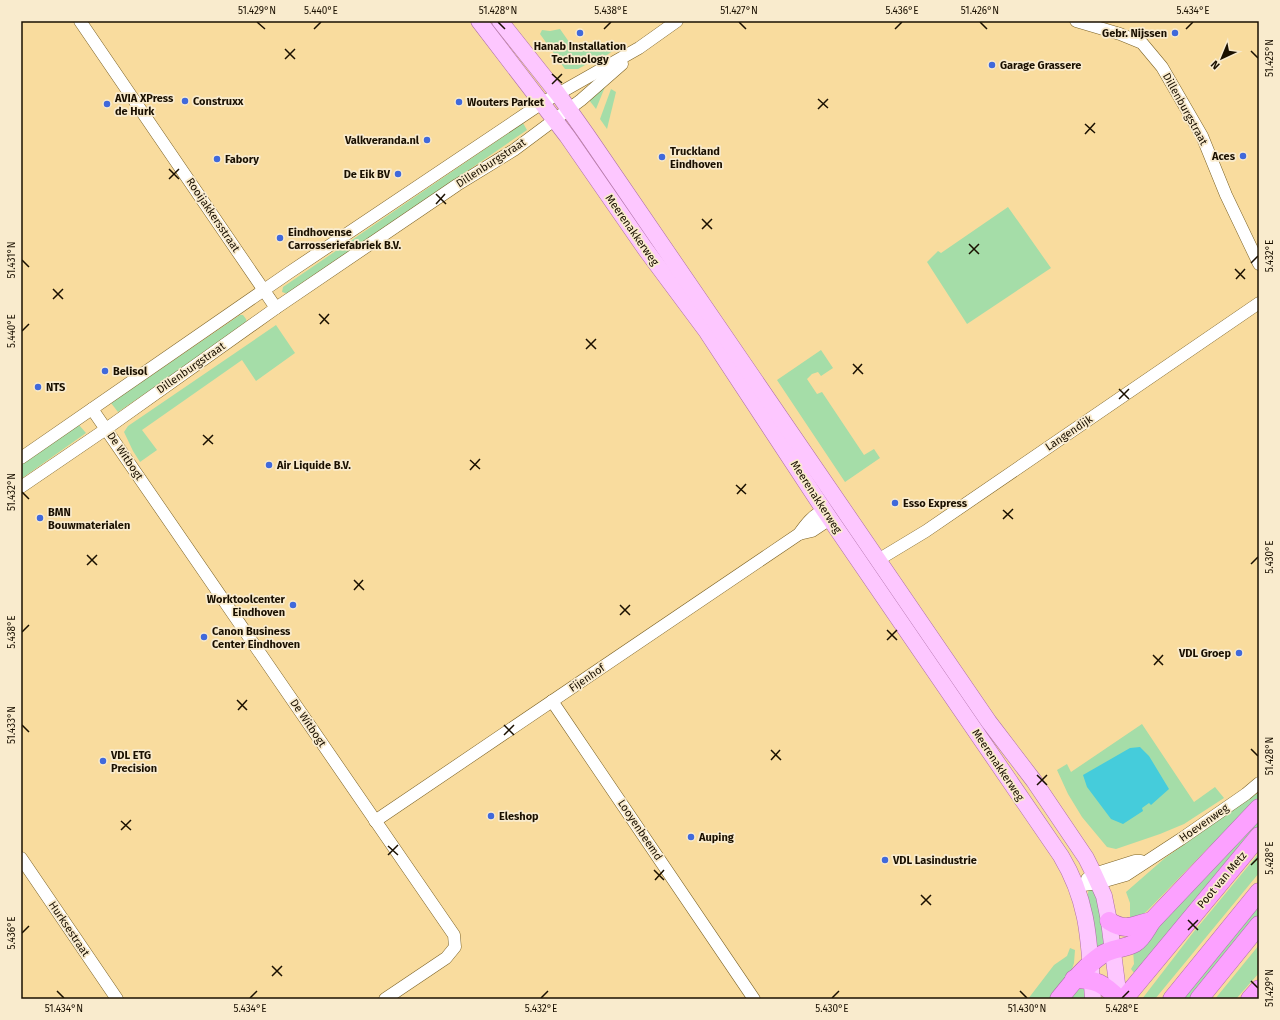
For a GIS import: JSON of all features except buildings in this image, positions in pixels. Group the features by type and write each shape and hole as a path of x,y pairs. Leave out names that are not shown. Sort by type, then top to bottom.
{"highway":[{"path":"1059,999 1086,975 1102,955 1136,942 1152,921 1259,808"},
{"name":"Poot van Metz","path":"1129,993 1259,836"},
{"path":"1172,999 1259,892"},
{"path":"1109,921 1115,925 1128,928 1152,921"},
{"path":"1199,999 1259,925"},
{"path":"1086,975 1100,983 1119,999"},
{"path":"1250,999 1259,989"}],"main road":[{"name":"Meerenakkerweg","path":"479,21 555,120 646,250 707,332 827,514 1061,856 1076,886 1086,919 1086,975 1093,999"},
{"name":"Meerenakkerweg","path":"500,21 569,109 989,722 1034,781 1086,858 1104,896 1114,950 1119,999"}],"street":[{"name":"Rooijakkersstraat","path":"80,21 264,290"},
{"name":"Meerenakkerweg","path":"511,21 522,49"},
{"name":"Dillenburgstraat","path":"21,486 106,429 276,308 457,185 514,150 569,109 640,48 677,21"},
{"name":"Dillenburgstraat","path":"1076,21 1120,34 1142,43 1162,67 1202,136 1226,195 1259,264"},
{"name":"Dillenburgstraat","path":"21,458 264,290 542,103 640,48"},
{"path":"264,290 276,308"},
{"name":"Langendijk","path":"878,560 932,527 1259,303"},
{"path":"92,409 106,429"},
{"name":"De Witbogt","path":"106,429 454,935 455,948 446,958 385,999"},
{"name":"Fijenhof","path":"376,821 800,534 806,524 818,513 827,514"},
{"name":"Looyenbeemd","path":"552,702 754,999"},
{"name":"Hoevenweg","path":"1076,886 1096,878 1126,875 1246,794 1259,783"},
{"name":"Hurksestraat","path":"21,858 117,999"}],"green space":[{"path":"560,29 574,49 581,51 601,45 617,48 594,64 589,63 578,69 565,69 540,34 542,30 550,31"},
{"path":"607,82 596,109 589,100"},
{"path":"611,89 616,92 607,129 600,119"},
{"path":"523,123 527,130 288,294 282,292 283,287"},
{"path":"1008,207 1051,268 967,324 927,262 938,251 941,253"},
{"path":"240,315 243,315 247,323 243,327 118,412 111,403"},
{"path":"276,325 295,353 256,381 242,360 142,430 157,450 140,462 124,432 128,426"},
{"path":"821,350 833,368 821,376 818,372 812,374 807,379 817,394 822,392 864,455 874,449 880,458 845,482 777,380"},
{"path":"79,425 86,433 21,479 21,465"},
{"path":"1142,724 1194,802 1215,787 1224,798 1184,824 1116,849 1107,847 1082,817 1068,794 1057,770 1067,764 1071,772"},
{"path":"1259,792 1259,801 1208,848 1147,911 1141,916 1130,918 1130,903 1126,892 1165,858"},
{"path":"1259,812 1259,828 1135,974 1131,969 1134,964 1133,950"},
{"path":"1259,853 1259,873 1155,999 1142,999 1192,934"},
{"path":"1089,887 1094,888 1108,946 1096,951 1087,899"},
{"path":"1259,902 1259,915 1191,999 1180,999"},
{"path":"1259,945 1259,973 1236,999 1215,999"},
{"path":"1070,948 1075,950 1074,963 1071,972 1049,999 1028,999 1054,965 1067,956"},
{"path":"1086,985 1087,999 1067,999 1078,986"}],"water":[{"path":"1140,747 1149,756 1169,789 1151,805 1149,803 1142,808 1143,811 1123,824 1111,819 1087,787 1083,775 1130,748"}],"place":[{"name":"Hanab Installation Technology","path":"580,33"},
{"name":"Gebr. Nijssen","path":"1175,33"},
{"name":"Garage Grassere","path":"992,65"},
{"name":"Construxx","path":"185,101"},
{"name":"Wouters Parket","path":"459,102"},
{"name":"AVIA XPress de Hurk","path":"107,104"},
{"name":"Valkveranda.nl","path":"427,140"},
{"name":"Aces","path":"1243,156"},
{"name":"Truckland Eindhoven","path":"662,157"},
{"name":"Fabory","path":"217,159"},
{"name":"De Eik BV","path":"398,174"},
{"name":"Eindhovense Carrosseriefabriek B.V.","path":"280,238"},
{"name":"Belisol","path":"105,371"},
{"name":"NTS","path":"38,387"},
{"name":"Air Liquide B.V.","path":"269,465"},
{"name":"Esso Express","path":"895,503"},
{"name":"BMN Bouwmaterialen","path":"40,518"},
{"name":"Worktoolcenter Eindhoven","path":"293,605"},
{"name":"Canon Business Center Eindhoven","path":"204,637"},
{"name":"VDL Groep","path":"1239,653"},
{"name":"VDL ETG Precision","path":"103,761"},
{"name":"Eleshop","path":"491,816"},
{"name":"Auping","path":"691,837"},
{"name":"VDL Lasindustrie","path":"885,860"}]}
